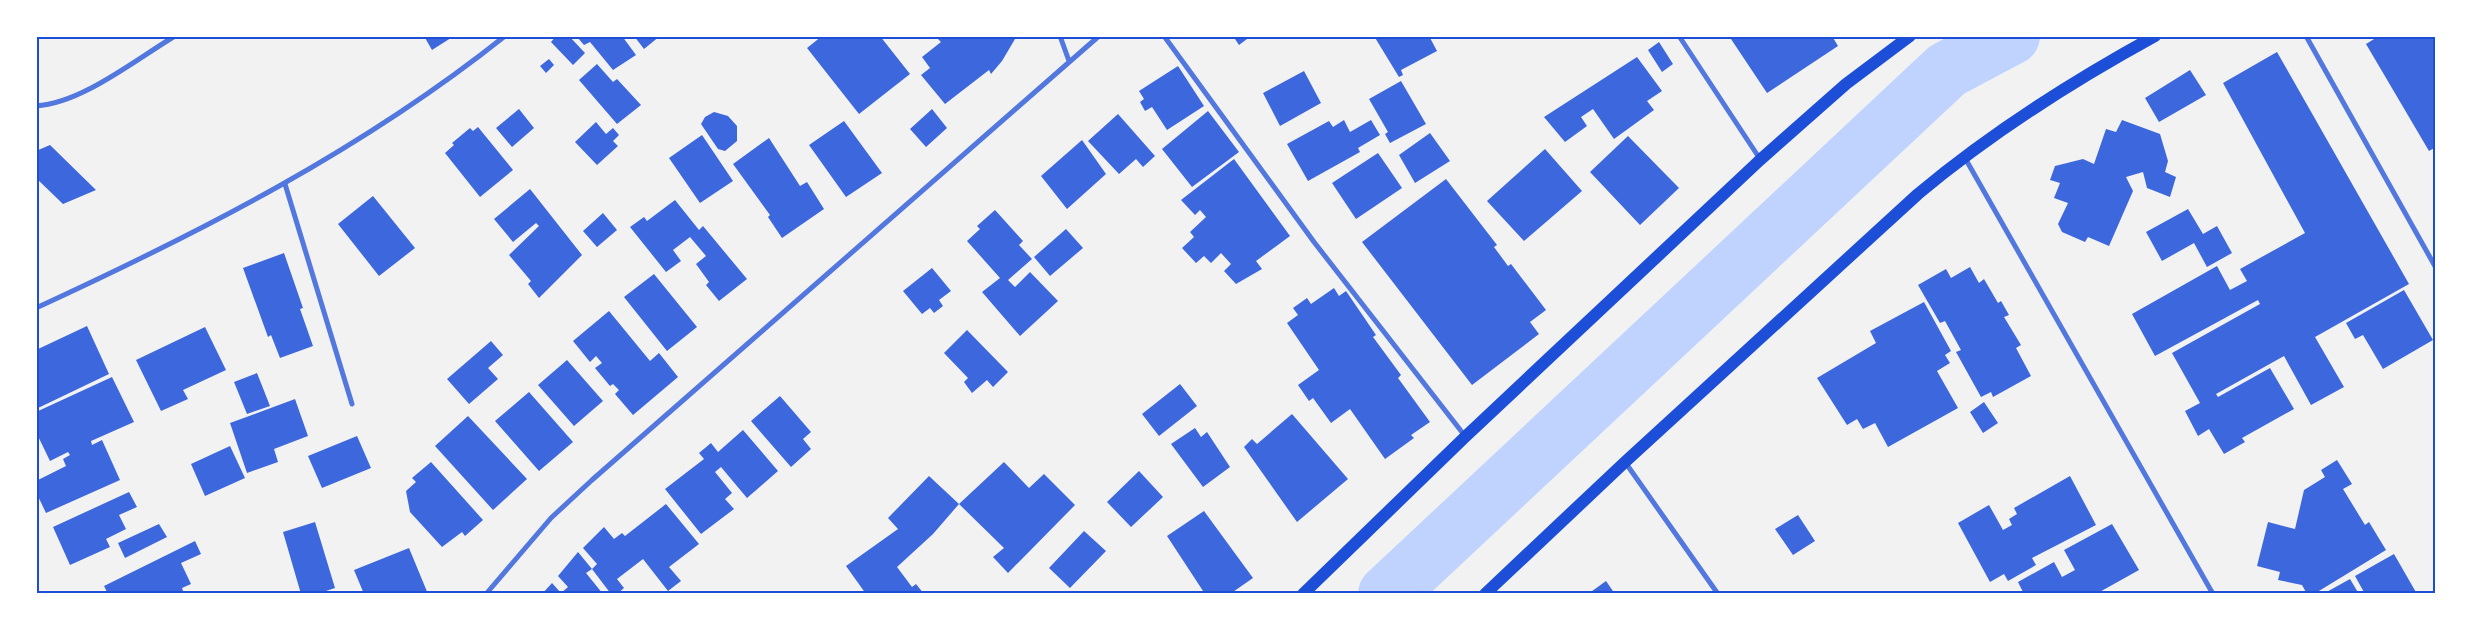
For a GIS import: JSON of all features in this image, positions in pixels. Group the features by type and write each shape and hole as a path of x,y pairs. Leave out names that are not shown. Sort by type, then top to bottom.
{"main road":[{"path":"1303,594 1465,437 1760,160 1846,84 1910,36"},
{"path":"1484,594 1625,462 1918,194 1964,156 2027,110 2155,36"}],"street":[{"path":"36,106 54,105 79,95 175,36"},
{"path":"36,308 198,232 285,184 372,132 459,72 505,36"},
{"path":"1060,36 1070,61"},
{"path":"486,594 550,518 1099,36"},
{"path":"1164,36 1314,242 1465,437"},
{"path":"1679,36 1760,160"},
{"path":"2306,36 2436,268"},
{"path":"1964,156 2213,594"},
{"path":"285,184 352,404"},
{"path":"1625,462 1718,594"}],"building":[{"path":"424,36 454,36 432,50"},
{"path":"556,36 569,36 585,53 573,65 551,42"},
{"path":"580,36 622,36 636,55 613,70 590,42 584,45 578,38"},
{"path":"634,36 660,36 644,49"},
{"path":"822,36 880,36 910,74 859,114 807,48"},
{"path":"941,36 1019,36 991,74 989,70 945,104 921,75 930,68 922,57 941,42 938,39"},
{"path":"1233,36 1251,36 1239,45"},
{"path":"1374,36 1429,36 1437,51 1401,70 1403,75 1399,77"},
{"path":"1729,36 1832,36 1838,46 1767,93"},
{"path":"2379,36 2436,36 2436,147 2429,151 2366,44"},
{"path":"1659,42 1673,64 1662,72 1648,50"},
{"path":"2277,52 2409,284 2315,337 2344,387 2311,405 2284,356 2216,394 2218,397 2270,368 2294,409 2242,438 2245,442 2224,454 2209,429 2198,436 2185,411 2200,403 2172,353 2260,304 2258,300 2155,356 2132,314 2217,266 2230,290 2247,281 2240,269 2305,233 2223,83"},
{"path":"1637,57 1662,91 1647,101 1654,110 1614,139 1593,109 1581,117 1587,126 1565,142 1544,117"},
{"path":"549,59 554,65 546,73 540,66"},
{"path":"597,64 613,82 617,79 641,105 617,124 579,80"},
{"path":"1178,66 1204,106 1167,130 1152,107 1145,111 1140,102 1144,99 1139,91"},
{"path":"2190,70 2206,95 2159,122 2145,98"},
{"path":"1304,71 1321,103 1280,126 1263,93"},
{"path":"1401,81 1426,124 1390,143 1385,134 1388,132 1369,99"},
{"path":"519,109 534,128 512,147 496,128"},
{"path":"932,109 947,128 926,147 910,129"},
{"path":"1208,111 1239,152 1192,187 1162,149"},
{"path":"714,112 728,116 737,126 737,141 725,151 718,149 701,124 705,117"},
{"path":"1118,114 1155,156 1143,167 1136,159 1119,174 1088,141"},
{"path":"1344,120 1350,132 1371,120 1380,135 1358,148 1360,152 1308,181 1287,144 1329,121 1333,127"},
{"path":"2122,120 2160,134 2168,161 2165,172 2176,177 2170,197 2147,188 2143,172 2126,177 2133,191 2109,246 2088,237 2085,242 2062,232 2058,224 2068,203 2054,198 2060,183 2050,180 2055,166 2083,159 2094,164 2106,129 2116,132"},
{"path":"844,121 882,173 846,197 809,145"},
{"path":"596,122 606,134 613,128 619,135 613,141 618,146 597,165 575,142"},
{"path":"478,127 513,170 480,197 445,153 454,145 452,143 470,128 473,131"},
{"path":"1430,133 1450,161 1415,183 1399,155"},
{"path":"702,135 733,181 700,203 669,158"},
{"path":"1628,136 1679,188 1640,225 1590,172"},
{"path":"769,138 800,186 807,182 824,209 782,238 768,217 770,215 733,164"},
{"path":"1082,140 1106,174 1067,209 1041,176"},
{"path":"50,145 96,190 63,204 36,178 36,151"},
{"path":"1545,149 1582,191 1524,241 1487,201"},
{"path":"1378,153 1402,188 1356,219 1332,183"},
{"path":"1234,159 1290,236 1256,261 1262,269 1236,284 1224,271 1231,264 1221,253 1211,263 1204,256 1196,263 1182,248 1194,237 1190,232 1206,217 1200,210 1195,215 1181,200"},
{"path":"1446,179 1497,245 1494,247 1508,266 1511,264 1546,310 1530,322 1539,334 1472,385 1362,242"},
{"path":"530,189 582,255 539,298 528,284 531,281 509,255 539,226 536,223 513,242 494,219"},
{"path":"373,196 415,248 379,276 338,224"},
{"path":"675,200 699,230 703,226 747,279 719,301 706,285 709,282 696,264 706,256 690,237 673,250 681,261 666,272 630,227 644,217 647,221"},
{"path":"2188,209 2203,234 2217,226 2232,253 2207,267 2194,243 2162,261 2146,232"},
{"path":"995,210 1023,241 1019,245 1032,259 1008,280 1015,287 1030,272 1058,301 1020,336 982,292 1000,278 967,241 980,229 977,226"},
{"path":"603,213 617,230 597,247 583,231"},
{"path":"1066,229 1083,248 1050,276 1034,257"},
{"path":"284,253 303,308 300,309 313,346 280,358 271,335 268,337 243,268"},
{"path":"1970,267 1979,283 1984,279 1998,303 2001,301 2009,315 2004,317 2021,345 2016,348 2031,376 1993,397 1991,392 1981,397 1956,352 1961,350 1945,321 1940,323 1918,285 1946,269 1951,278"},
{"path":"932,268 951,291 939,300 943,306 934,313 930,308 922,314 903,291"},
{"path":"654,274 697,327 667,351 624,297"},
{"path":"1334,288 1339,296 1346,291 1376,335 1373,337 1401,375 1398,378 1430,422 1411,435 1414,438 1385,459 1350,409 1331,423 1313,398 1309,401 1298,385 1319,370 1287,323 1298,315 1293,308 1307,298 1311,304"},
{"path":"2404,290 2433,340 2383,369 2363,335 2355,339 2346,323"},
{"path":"1924,302 1951,351 1945,355 1950,363 1937,371 1958,408 1888,447 1875,423 1863,429 1857,419 1847,425 1817,378 1876,343 1870,331"},
{"path":"609,311 650,361 659,353 678,377 633,415 615,394 619,390 613,384 610,386 595,368 602,363 596,356 590,362 573,341"},
{"path":"87,326 109,374 36,409 36,350"},
{"path":"205,327 226,370 183,390 188,399 161,411 136,360"},
{"path":"967,330 1008,372 993,387 987,380 972,393 964,382 968,378 944,353"},
{"path":"491,341 503,355 488,368 498,379 469,404 447,379"},
{"path":"567,360 603,401 574,426 538,385"},
{"path":"257,373 270,406 247,414 234,382"},
{"path":"112,377 134,422 91,441 92,445 102,440 120,480 46,513 36,492 36,481 66,466 63,459 70,455 68,452 50,461 36,432 36,412"},
{"path":"1180,384 1197,406 1159,436 1142,414"},
{"path":"529,392 573,442 539,471 495,421"},
{"path":"780,396 811,432 803,439 811,449 791,467 751,421"},
{"path":"295,399 308,436 274,449 278,462 247,473 230,423"},
{"path":"1984,402 1998,423 1983,433 1970,412"},
{"path":"1292,414 1348,479 1297,522 1244,447 1252,439 1257,444"},
{"path":"468,416 527,479 493,510 435,446"},
{"path":"1195,428 1201,437 1207,432 1230,467 1203,487 1171,444"},
{"path":"743,430 778,471 747,498 721,467 715,472 732,493 725,499 734,509 701,534 665,489 704,459 699,453 711,443 718,452"},
{"path":"357,436 371,468 322,488 308,456"},
{"path":"230,446 245,478 205,496 191,464"},
{"path":"2337,460 2352,484 2343,489 2365,525 2369,522 2386,550 2314,594 2307,594 2302,585 2278,580 2280,572 2257,566 2268,522 2295,529 2304,490 2325,477 2321,470"},
{"path":"431,462 483,520 465,536 462,532 442,547 410,512 406,491 416,482 412,478"},
{"path":"1004,462 1029,488 1044,474 1075,505 1008,573 993,557 1004,548 959,504"},
{"path":"1139,471 1163,497 1131,527 1107,502"},
{"path":"929,476 959,504 933,534 897,567 912,587 916,584 924,594 866,594 846,566 898,529 888,518"},
{"path":"2070,476 2096,525 2032,558 2036,565 2008,581 2004,574 1990,582 1958,523 1989,505 2003,530 2012,525 2009,519 2017,514 2014,508"},
{"path":"129,492 137,507 119,515 126,529 106,539 110,547 70,565 53,527"},
{"path":"666,504 699,544 669,567 681,581 668,591 643,559 617,579 624,588 617,594 611,594 592,569 597,564 583,548 604,527 614,539 622,533 625,536"},
{"path":"1204,511 1253,578 1230,594 1205,594 1167,536"},
{"path":"1798,515 1815,541 1793,555 1775,529"},
{"path":"315,522 335,588 317,594 301,594 283,532"},
{"path":"159,524 167,537 125,558 118,543"},
{"path":"2112,524 2139,570 2096,594 2024,594 2018,582 2054,562 2062,577 2075,570 2064,550"},
{"path":"1084,531 1106,551 1070,588 1049,568"},
{"path":"195,541 201,554 181,563 191,584 182,588 183,591 178,594 108,594 104,586"},
{"path":"409,548 428,594 364,594 354,570"},
{"path":"578,552 592,569 586,573 603,594 542,594 552,583 561,593 568,587 558,576"},
{"path":"2394,554 2417,594 2365,594 2355,576"},
{"path":"2350,579 2359,594 2323,594"},
{"path":"1606,581 1615,594 1588,594"}],"waterway":[{"path":"1387,594 1947,70 2011,36"}]}
